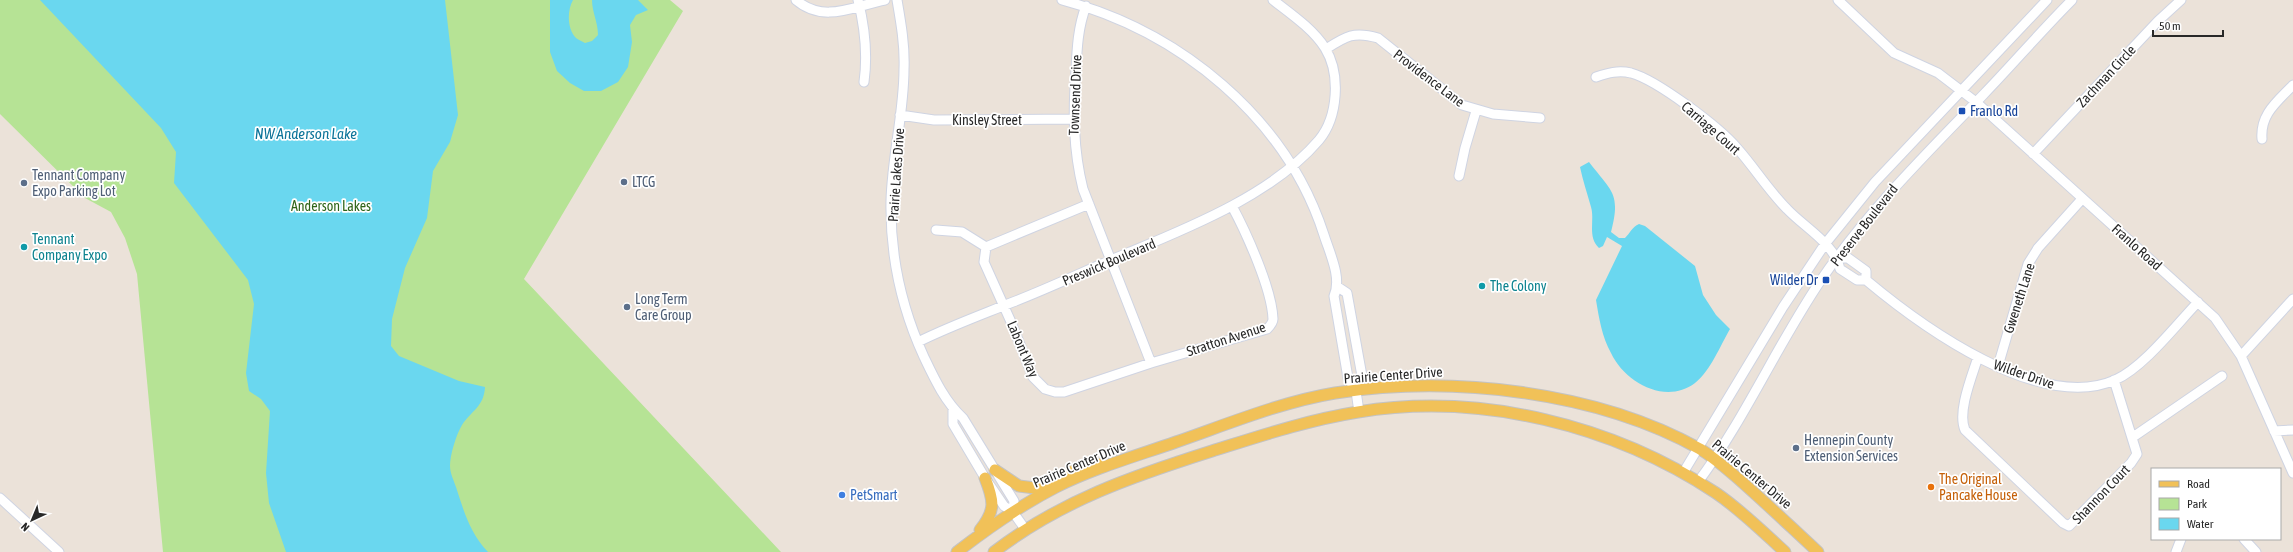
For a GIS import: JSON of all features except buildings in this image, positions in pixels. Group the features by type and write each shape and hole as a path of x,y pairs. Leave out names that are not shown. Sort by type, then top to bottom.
{"main road":[{"name":"Prairie Center Drive","path":"957,552 1013,512 1057,487 1130,458 1270,410 1333,394 1356,391 1448,386 1529,394 1620,414 1658,428 1716,459 1818,552"},
{"path":"994,552 1025,529 1089,494 1135,475 1309,422 1359,412 1423,407 1478,409 1538,417 1601,436 1653,458 1698,482 1733,506 1785,552"},
{"path":"995,470 1019,486 1035,488 1082,467 1130,458"},
{"path":"971,541 988,520 992,508 992,496 985,478"}],"street":[{"path":"796,0 808,8 821,13 834,13 859,3 885,0"},
{"name":"Prairie Lakes Drive","path":"897,0 903,38 904,70 891,200 892,237 897,273 906,308 918,342 933,375 953,410 962,418 1014,501 1013,512"},
{"path":"1062,0 1086,6 1121,19 1156,36 1212,76 1244,106 1268,133 1291,165 1307,194 1322,227 1333,261 1338,287 1334,296 1346,371 1348,378 1356,391 1359,412"},
{"path":"1273,0 1308,28 1326,49"},
{"name":"Franlo Road","path":"1838,0 1894,53 1938,73 1976,102 2215,318 2241,356 2293,473"},
{"name":"Preserve Boulevard","path":"1683,473 1699,449 1783,307 1825,244 1875,182 2047,0"},
{"name":"Preserve Boulevard","path":"1698,482 1716,459 1771,361 1837,258 1904,175 1976,102 2072,0"},
{"name":"Zachman Circle","path":"2032,154 2158,21 2181,0"},
{"path":"859,3 865,30 867,57 864,82"},
{"name":"Townsend Drive","path":"1086,6 1078,39 1073,99 1074,140 1077,167 1089,204 1151,363"},
{"name":"Providence Lane","path":"1326,49 1352,34 1363,34 1378,38 1448,96 1462,105 1476,111 1540,118"},
{"name":"Preswick Boulevard","path":"918,342 1177,233 1232,206 1291,165 1319,139 1328,126 1334,104 1333,69 1326,49"},
{"name":"Carriage Court","path":"1596,77 1611,72 1632,73 1680,100 1736,146 1786,209 1825,244 1837,258"},
{"path":"2262,139 2261,128 2264,117 2293,85"},
{"path":"1459,176 1465,148 1476,111"},
{"name":"Kinsley Street","path":"900,115 934,120 1074,118"},
{"name":"Gweneth Lane","path":"1998,366 2028,264 2038,248 2082,199"},
{"path":"936,230 962,232 986,247 1089,204"},
{"name":"Stratton Avenue","path":"1151,363 1267,329 1272,323 1264,279 1232,206"},
{"name":"Labont Way","path":"986,247 984,262 1033,377 1046,389 1055,392 1064,392 1151,363"},
{"name":"Wilder Drive","path":"1866,280 1866,271 1848,258 1837,258 1840,269 1857,280 1866,280 1900,308 1978,357 2030,378 2065,387 2097,386 2114,380 2138,365 2198,302"},
{"path":"1338,287 1347,293 1362,376 1356,391"},
{"path":"2241,356 2293,299"},
{"name":"Shannon Court","path":"1978,357 1967,393 1962,423 1964,430 2063,523 2069,526 2074,523 2131,463 2137,454 2133,437 2114,380"},
{"path":"2133,437 2222,376"},
{"name":"Prairie Lakes Drive","path":"953,410 953,424 985,478 1004,506 1013,512 1025,529"},
{"path":"2274,431 2293,430"},
{"path":"0,498 59,552"},
{"path":"2176,552 2181,540"},
{"path":"2245,540 2256,552"}],"green space":[{"name":"Anderson Lakes","path":"0,0 670,0 683,11 524,279 781,552 163,552 137,274 125,238 111,212 85,198 0,114"}],"water":[{"name":"NW Anderson Lake","path":"40,0 445,0 458,115 450,142 433,171 427,218 405,268 392,319 391,346 399,356 459,381 485,387 480,404 460,429 452,451 450,466 452,477 468,522 488,552 286,552 269,503 266,473 270,411 261,399 249,391 246,373 254,304 248,280 174,183 176,152 161,128"},
{"path":"550,0 573,0 569,14 571,30 576,38 585,43 592,41 598,35 592,0 638,0 648,10 636,15 630,25 632,42 628,67 618,82 601,91 584,91 570,83 557,71 550,52"},
{"path":"1589,162 1609,187 1612,194 1615,209 1611,232 1619,238 1625,238 1637,225 1639,224 1645,226 1695,266 1703,295 1716,315 1730,329 1715,358 1701,378 1684,389 1672,392 1647,388 1626,373 1617,364 1605,340 1596,300 1622,246 1607,237 1603,246 1599,248 1593,239 1592,212 1580,167"}],"place":[{"name":"Franlo Rd","path":"1962,111"},
{"name":"LTCG","path":"624,182"},
{"name":"Tennant Company Expo Parking Lot","path":"24,183"},
{"name":"Tennant Company Expo","path":"24,247"},
{"name":"Wilder Dr","path":"1826,280"},
{"name":"The Colony","path":"1482,286"},
{"name":"Long Term Care Group","path":"627,307"},
{"name":"Hennepin County Extension Services","path":"1796,448"},
{"name":"The Original Pancake House","path":"1931,487"},
{"name":"PetSmart","path":"842,495"}]}
